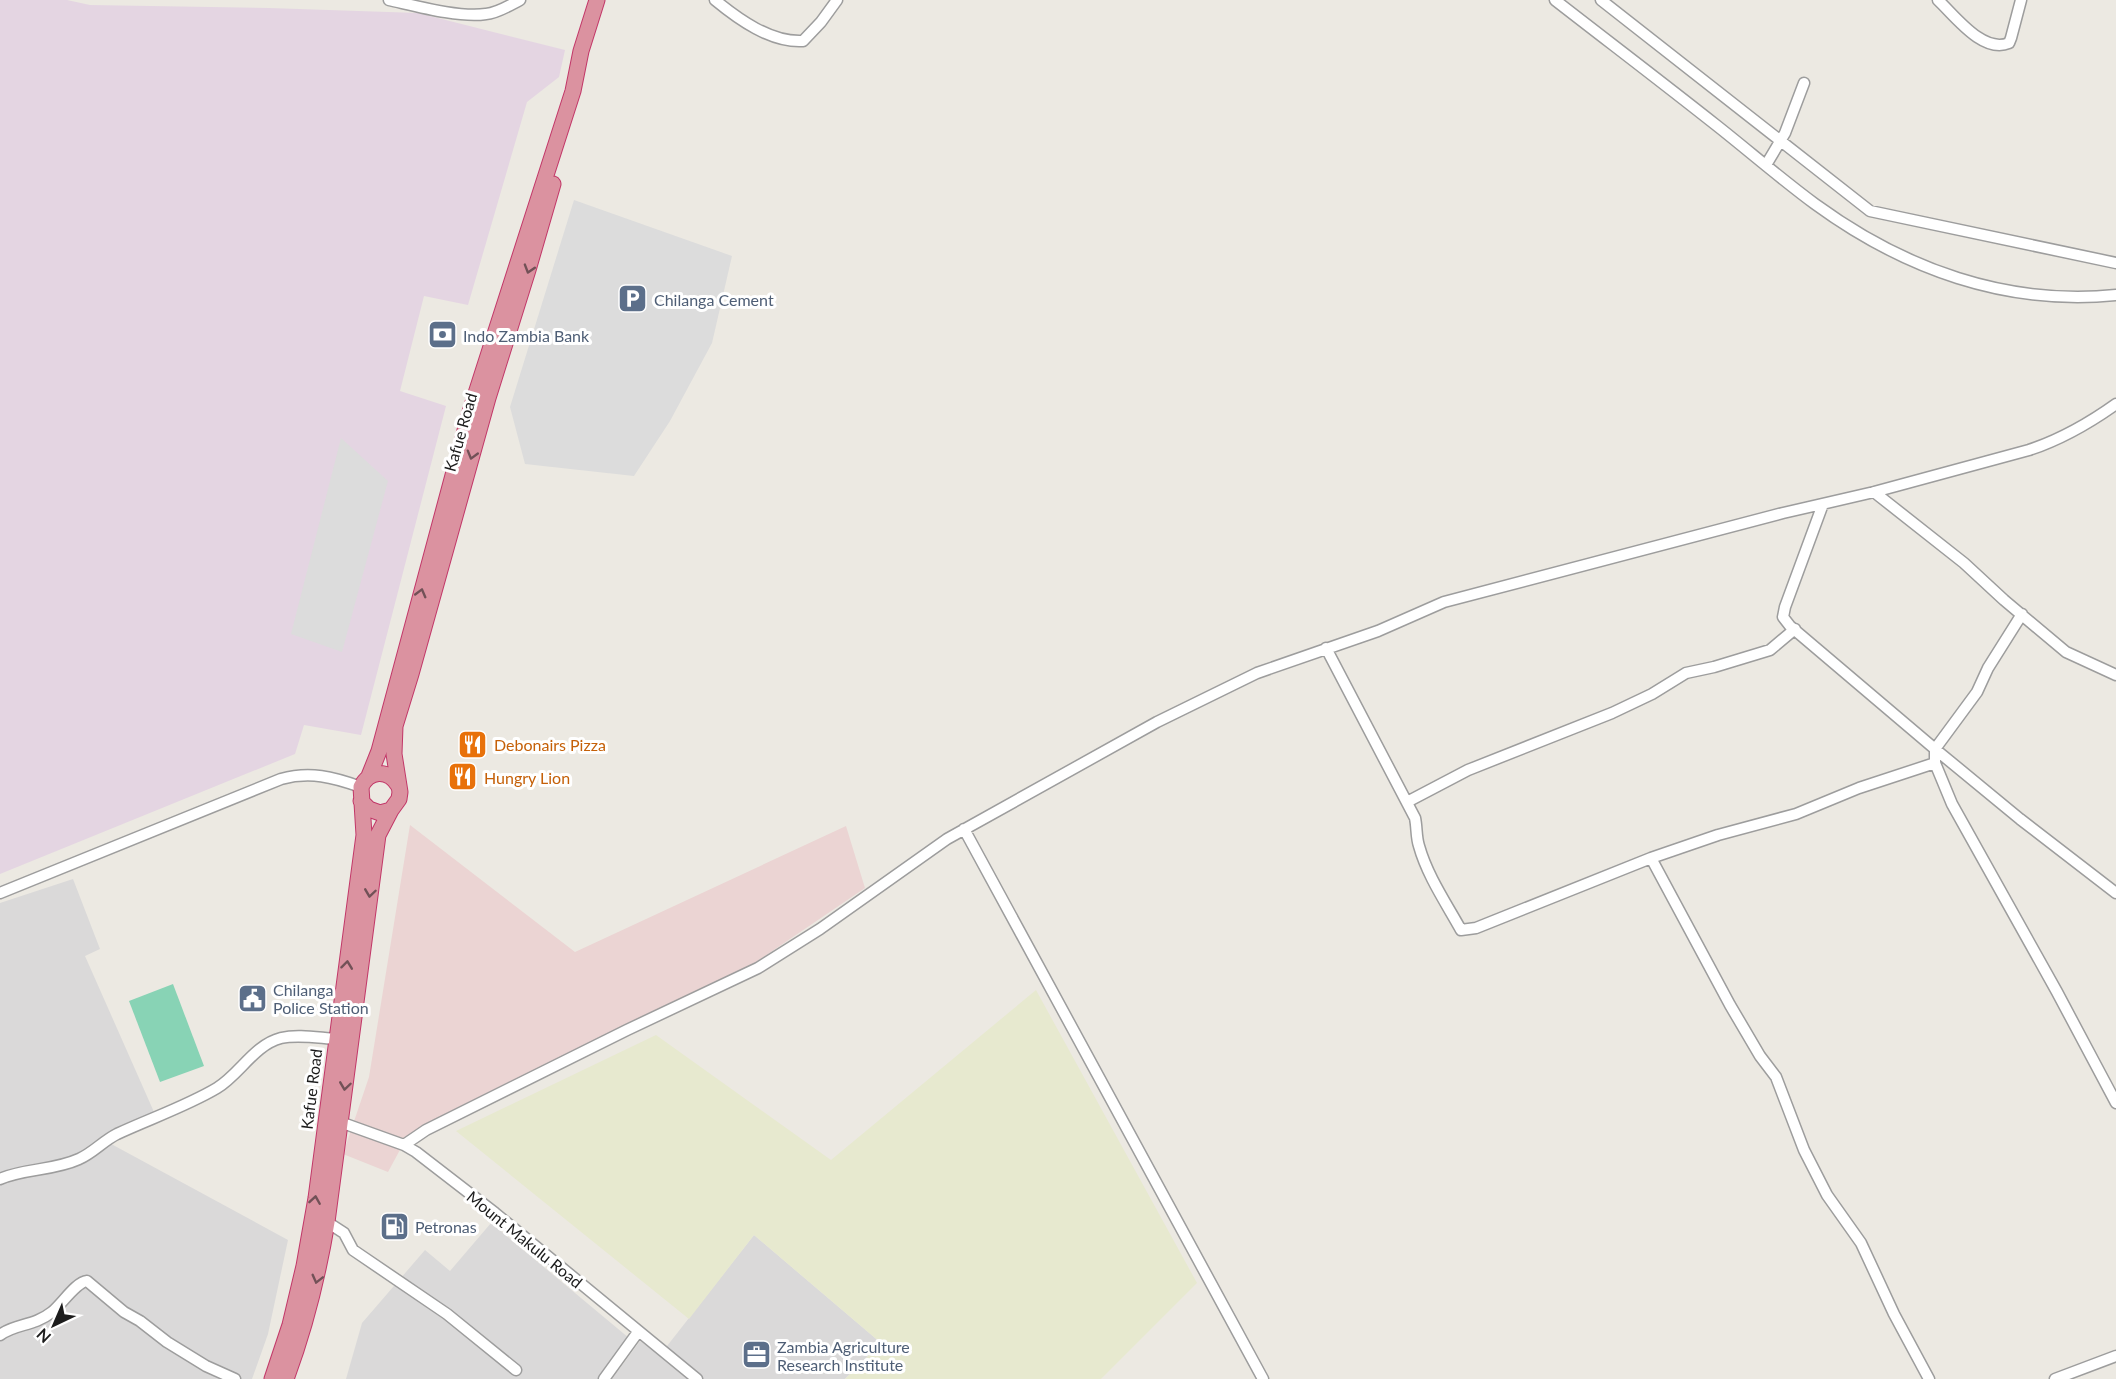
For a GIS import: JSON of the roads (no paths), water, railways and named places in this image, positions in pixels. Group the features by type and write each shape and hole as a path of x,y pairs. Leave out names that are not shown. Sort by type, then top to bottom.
{"highway":[{"name":"Kafue Road","path":"272,1379 290,1325 304,1266 316,1198 364,835 364,788 379,751 471,412 573,91 581,51 597,0"},
{"name":"Kafue Road","path":"398,785 394,754 395,726 488,398 576,103 573,91"},
{"path":"382,773 394,779 398,785 399,799 391,810 374,812 364,806 364,788 382,773"},
{"name":"Kafue Road","path":"286,1379 301,1338 318,1274 327,1222 378,835 391,810"}],"street":[{"path":"389,0 475,15 487,14 520,0"},
{"path":"714,0 761,31 791,41 803,40 821,22 837,0"},
{"path":"1555,0 1816,205 1851,228 1904,256 1967,282 2027,296 2063,298 2116,296"},
{"path":"1601,0 1870,211 2116,263"},
{"path":"1938,0 1980,40 2002,45 2009,43 2011,38 2020,0"},
{"path":"1766,165 1785,133 1804,83"},
{"path":"404,1145 426,1130 758,968 820,929 921,855 964,829 1185,707 1257,673 1378,631 1444,602 1874,492 2055,441 2085,426 2116,404"},
{"path":"1874,492 1965,563 2004,600 2066,652 2116,675"},
{"path":"1823,504 1783,617 1935,749 2020,819 2116,893"},
{"path":"2022,614 1988,668 1977,692 1935,749 1935,763 1952,804 2116,1103"},
{"path":"1407,802 1468,770 1612,713 1652,694 1686,673 1770,650 1795,629"},
{"path":"1326,648 1415,818 1418,843 1425,864 1461,930 1476,928 1651,858 1718,835 1796,814 1859,788 1935,763"},
{"path":"0,893 281,778 318,774 364,788"},
{"path":"964,829 1263,1379"},
{"path":"1651,858 1730,1005 1760,1056 1776,1077 1809,1159 1827,1196 1861,1243 1894,1314 1929,1379"},
{"path":"0,1179 12,1174 37,1172 83,1157 116,1135 216,1088 266,1045 281,1038 336,1040"},
{"name":"Mount Makulu Road","path":"340,1122 404,1145 416,1152 495,1213 698,1379"},
{"path":"327,1222 344,1233 353,1250 447,1314 516,1370"},
{"path":"0,1335 37,1322 62,1304 79,1283 87,1281 124,1312 167,1342 206,1366 235,1379"},
{"path":"604,1379 638,1332"},
{"path":"2055,1379 2116,1356"}],"place":[{"name":"Chilanga Cement","path":"633,299"},
{"name":"Indo Zambia Bank","path":"442,335"},
{"name":"Debonairs Pizza","path":"473,744"},
{"name":"Hungry Lion","path":"463,777"},
{"name":"Chilanga Police Station","path":"252,998"},
{"name":"Petronas","path":"394,1226"},
{"name":"Zambia Agriculture Research Institute","path":"756,1355"}]}
